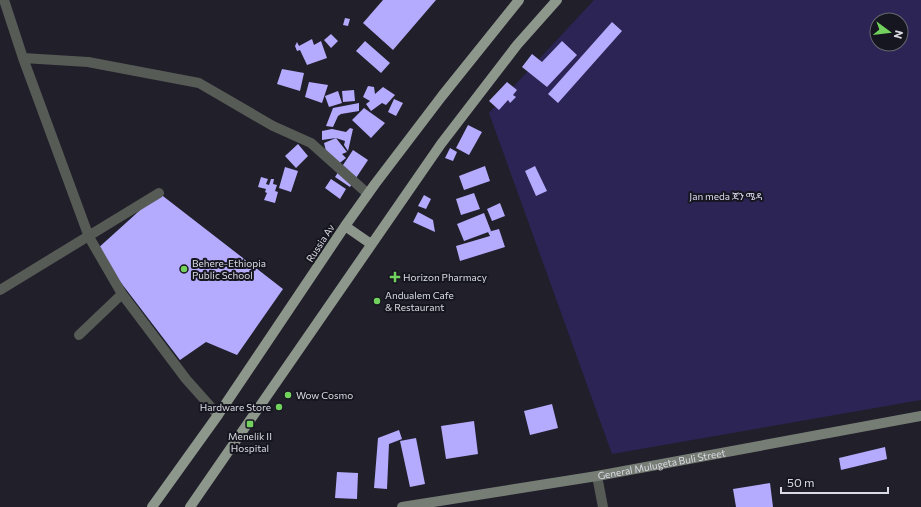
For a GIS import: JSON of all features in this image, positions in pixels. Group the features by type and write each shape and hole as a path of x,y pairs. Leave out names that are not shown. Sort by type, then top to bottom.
{"main road":[{"name":"Russia Av","path":"152,507 218,414 368,194 447,90 519,0"},
{"path":"190,507 371,244 465,113 516,45 557,0"},
{"path":"345,226 371,244"},
{"name":"General Mulugeta Buli Street","path":"402,507 597,476 921,416"}],"street":[{"path":"4,0 23,58 89,237 122,294 186,379 218,414"},
{"path":"23,58 88,62 199,83 273,126 311,143 368,194"},
{"path":"0,290 159,193"},
{"path":"80,335 122,294"},
{"path":"597,476 604,507"}],"green space":[{"name":"Jan meda ጃን ሜዳ","path":"594,0 921,0 921,400 612,454 489,113"}],"building":[{"path":"383,0 436,0 393,50 363,23"},
{"path":"345,18 350,19 348,26 343,25"},
{"path":"612,22 622,31 558,103 548,94"},
{"path":"331,34 338,41 331,48 324,40"},
{"path":"312,39 314,45 321,41 327,58 307,65 300,50 297,51 295,46 297,42 299,46"},
{"path":"365,41 390,63 381,73 356,51"},
{"path":"562,41 577,55 547,87 522,67 532,54 542,62"},
{"path":"282,69 304,73 300,91 277,84"},
{"path":"309,82 328,85 322,103 305,97"},
{"path":"507,82 517,90 513,95 516,97 510,103 508,100 499,110 489,101"},
{"path":"368,86 374,87 375,94 383,87 395,95 386,105 382,103 371,111 366,104 370,101 363,97"},
{"path":"354,90 355,101 343,102 342,91"},
{"path":"338,91 342,103 329,107 325,96"},
{"path":"394,99 403,103 396,116 388,112"},
{"path":"359,103 359,111 341,114 338,116 333,127 326,126 333,108"},
{"path":"364,108 385,123 371,138 352,120"},
{"path":"468,125 482,132 469,155 456,148"},
{"path":"350,128 353,129 348,151 344,145 345,141 336,138 322,140 322,131 332,129 346,132"},
{"path":"336,138 347,152 342,154 346,158 336,166 326,151 324,143"},
{"path":"298,144 308,156 296,168 285,156"},
{"path":"450,148 457,152 453,161 445,158"},
{"path":"353,150 368,160 350,187 335,177"},
{"path":"485,166 490,181 464,190 459,176"},
{"path":"535,166 547,191 536,196 525,171"},
{"path":"285,167 298,171 291,192 279,188"},
{"path":"261,177 268,179 266,184 269,185 271,179 274,179 273,184 277,185 275,191 278,192 275,203 264,200 267,193 265,192 266,189 258,187"},
{"path":"331,179 346,189 340,199 325,188"},
{"name":"Behere-Ethiopia Public School","path":"159,193 283,289 237,355 206,342 180,360 96,250"},
{"path":"474,193 480,209 461,215 456,199"},
{"path":"424,195 431,199 426,209 418,206"},
{"path":"500,203 505,216 492,221 487,209"},
{"path":"418,212 433,220 435,232 413,222"},
{"path":"484,213 491,231 464,241 457,224"},
{"path":"499,229 505,247 460,261 456,246 490,236 488,232"},
{"path":"552,404 558,428 530,435 524,411"},
{"path":"474,421 478,454 446,459 441,426"},
{"path":"399,430 402,439 389,444 387,489 374,488 378,438"},
{"path":"416,438 425,484 410,487 400,441"},
{"path":"885,447 887,459 841,470 839,458"},
{"path":"337,472 358,473 357,499 335,498"},
{"path":"770,483 773,507 736,507 733,489"}],"place":[{"name":"Behere-Ethiopia Public School","path":"184,269"},
{"name":"Horizon Pharmacy","path":"395,277"},
{"name":"Andualem Cafe & Restaurant","path":"377,301"},
{"name":"Wow Cosmo","path":"288,395"},
{"name":"Hardware Store","path":"279,407"},
{"name":"Menelik II Hospital","path":"250,424"}]}
